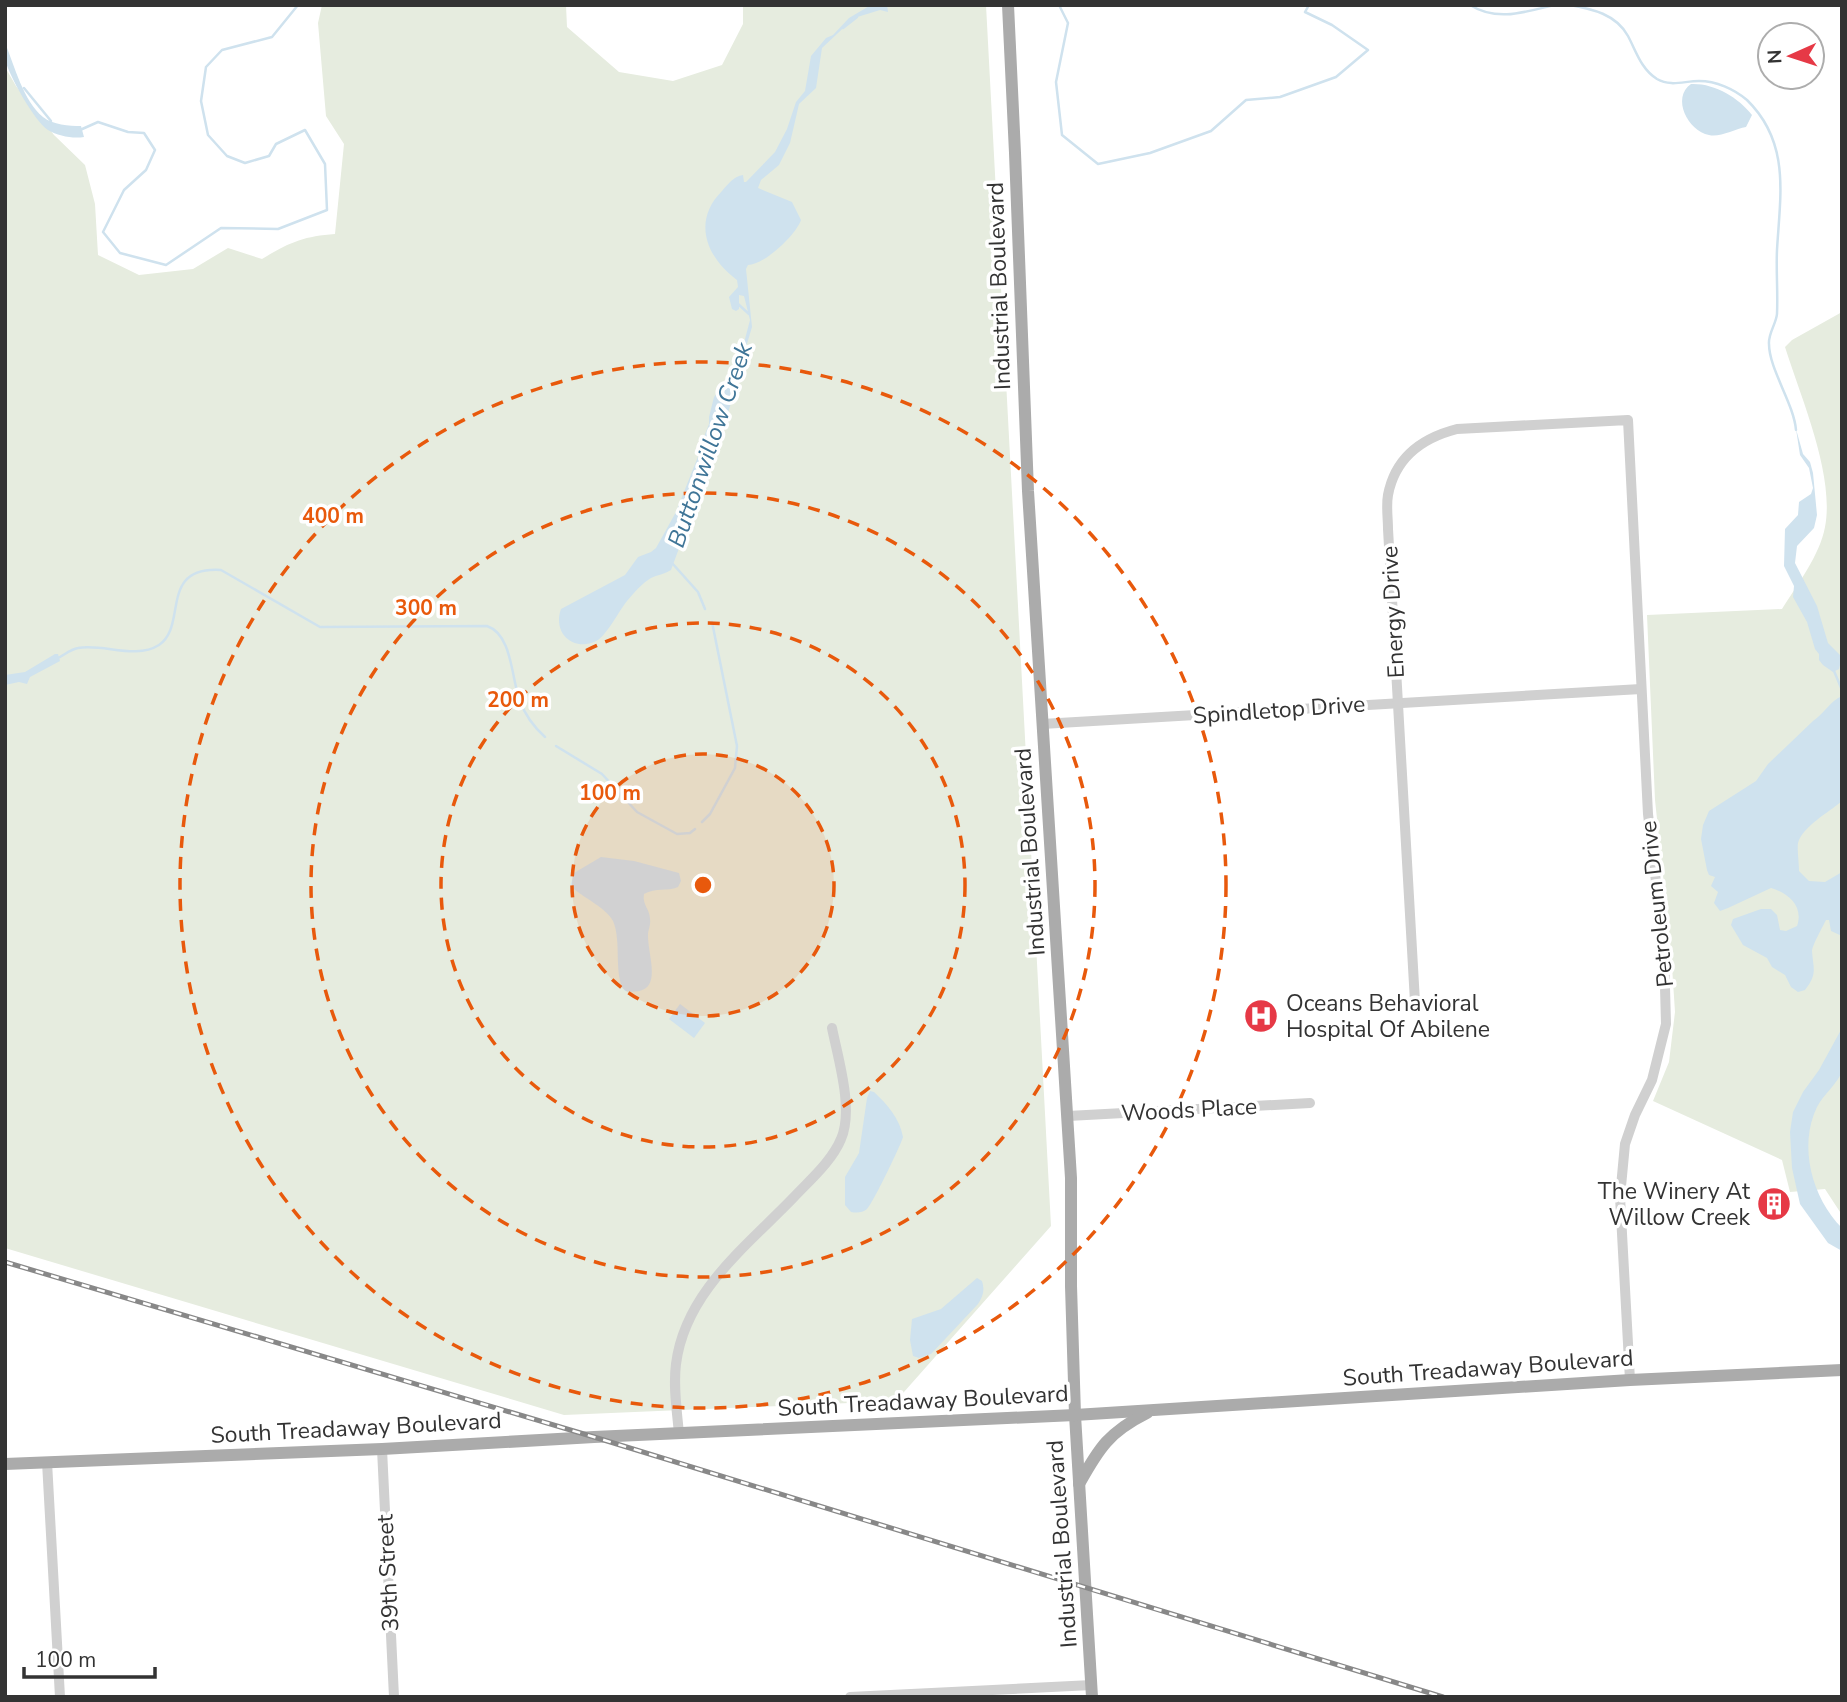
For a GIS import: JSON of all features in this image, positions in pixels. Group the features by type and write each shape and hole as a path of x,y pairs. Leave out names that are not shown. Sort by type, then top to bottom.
{"main road":[{"name":"Industrial Boulevard","path":"1008,5 1028,491 1068,1116 1075,1415 1092,1691"},
{"name":"South Treadaway Boulevard","path":"5,1464 382,1449 1075,1415 1630,1380 1842,1370"},
{"path":"1079,1484 1100,1447 1124,1424 1152,1410"}],"street":[{"name":"Petroleum Drive","path":"1628,420 1648,814 1665,974 1666,1024 1652,1080 1634,1115 1625,1144 1622,1170 1620,1197 1630,1380"},
{"name":"Energy Drive","path":"1415,1002 1387,497 1392,479 1407,457 1435,435 1457,429 1628,420"},
{"name":"Spindletop Drive","path":"1042,724 1641,689"},
{"path":"679,1434 675,1392 676,1365 680,1342 692,1312 712,1282 832,1155 842,1138 845,1107 832,1028"},
{"name":"Woods Place","path":"1068,1116 1310,1103"},
{"name":"39th Street","path":"382,1449 394,1697"},
{"path":"47,1462 60,1697"},
{"path":"850,1697 1092,1691"}],"shaded area":[{"path":"322,5 566,5 567,27 619,72 673,81 722,65 743,24 743,5 986,5 1051,1226 896,1401 564,1415 5,1248 5,67 16,86 54,135 85,165 95,204 98,255 139,275 193,269 228,248 262,259 297,241 335,234 344,144 326,116 318,23"},
{"path":"1842,312 1842,1215 1825,1189 1790,1192 1782,1160 1653,1101 1669,1062 1675,1012 1655,800 1647,615 1782,609 1801,580 1822,538 1827,506 1815,437 1785,347 1792,340"}],"water":[{"path":"871,5 887,5 888,12 880,10 854,18 822,48 816,88 799,104 790,143 779,165 761,180 758,188 792,202 801,220 779,248 755,264 748,265 746,269 752,327 736,370 736,385 705,489 688,524 671,570 651,578 641,586 598,640 581,644 574,642 568,639 560,626 561,609 625,575 638,557 656,548 676,512 701,449 714,397 727,380 745,339 750,320 744,296 739,295 739,309 732,309 729,297 738,287 737,280 717,261 711,250 705,226 707,214 713,202 731,181 743,175 746,182 775,152 787,129 796,102 805,91 811,56 826,38 833,35 849,18"},
{"path":"5,43 20,83 36,110 51,122 81,126 84,137 61,135 43,125 29,108 11,75 5,59"},
{"path":"1691,84 1717,89 1740,102 1752,115 1746,127 1713,136 1701,132 1689,121 1682,105 1685,90"},
{"path":"1796,429 1803,454 1810,462 1813,473 1817,515 1814,528 1797,546 1795,563 1817,606 1828,643 1840,655 1839,669 1833,672 1819,660 1807,622 1793,597 1794,586 1784,566 1785,529 1798,515 1799,502 1811,494 1813,488 1809,468 1800,455"},
{"path":"58,654 60,661 30,677 27,684 19,682 5,685 5,675 25,672"},
{"path":"1842,696 1842,801 1805,831 1798,848 1799,871 1809,881 1825,882 1842,872 1842,936 1831,931 1829,920 1826,920 1812,948 1812,980 1805,990 1798,992 1791,987 1785,975 1772,967 1767,958 1743,945 1731,925 1733,919 1761,909 1771,909 1777,915 1780,930 1786,931 1797,926 1799,919 1793,901 1771,888 1720,911 1714,903 1718,892 1711,886 1715,877 1709,875 1707,870 1701,839 1703,825 1709,811 1756,781 1768,764"},
{"path":"601,857 634,861 679,873 681,881 678,887 644,894 650,916 648,935 652,974 646,988 638,991 625,991 621,985 613,921 606,912 571,884 574,873"},
{"path":"680,1004 705,1023 694,1038 669,1019"},
{"path":"1842,1028 1842,1071 1817,1107 1811,1122 1809,1155 1816,1187 1823,1202 1842,1228 1842,1251 1828,1243 1800,1204 1792,1168 1790,1132 1793,1112 1803,1092 1819,1070"},
{"path":"870,1091 892,1112 903,1137 870,1205 857,1213 851,1212 845,1205 845,1177 859,1153"},
{"path":"977,1278 982,1281 983,1288 978,1304 931,1354 919,1358 913,1356 910,1340 912,1319 941,1309"}],"waterway":[{"path":"80,130 98,122 128,132 144,133 155,150 146,170 124,190 103,232 120,253 166,265 221,228 278,229 327,210 325,164 305,130 276,144 269,156 245,163 227,156 208,135 201,101 206,67 222,50 272,37 298,5"},
{"name":"Buttonwillow Creek","path":"892,5 909,5"},
{"name":"Buttonwillow Creek","path":"1059,5 1068,23 1056,82 1062,135 1098,164 1150,153 1211,131 1246,100 1280,97 1336,77 1368,50 1332,25 1305,12 1309,5"},
{"name":"Buttonwillow Creek","path":"1470,5 1490,13 1501,14 1522,13 1554,5"},
{"name":"Buttonwillow Creek","path":"1570,5 1595,11 1617,22 1628,36 1643,65 1657,79 1672,83 1712,82 1736,92 1747,100 1771,134 1777,152 1780,190 1777,314 1769,344 1773,364 1791,409 1796,430"},
{"name":"Buttonwillow Creek","path":"843,28 857,17"},
{"path":"24,88 51,121"},
{"name":"Buttonwillow Creek","path":"738,304 749,314"},
{"name":"Buttonwillow Creek","path":"672,563 698,592 705,609"},
{"name":"Buttonwillow Creek","path":"58,658 78,648 140,651 159,645 172,625 181,587 189,577 201,571 221,570 320,627 487,626 502,638 522,706 545,737"},
{"name":"Buttonwillow Creek","path":"702,822 710,814 735,768 737,746 712,622"},
{"name":"Buttonwillow Creek","path":"1834,671 1842,690"},
{"name":"Buttonwillow Creek","path":"556,746 602,774 637,812 677,834 690,833 695,829"}],"railway":[{"path":"5,1262 594,1437 1443,1697"}],"place":[{"name":"Oceans Behavioral Hospital Of Abilene","path":"1261,1016"},
{"name":"The Winery At Willow Creek","path":"1774,1204"}]}
